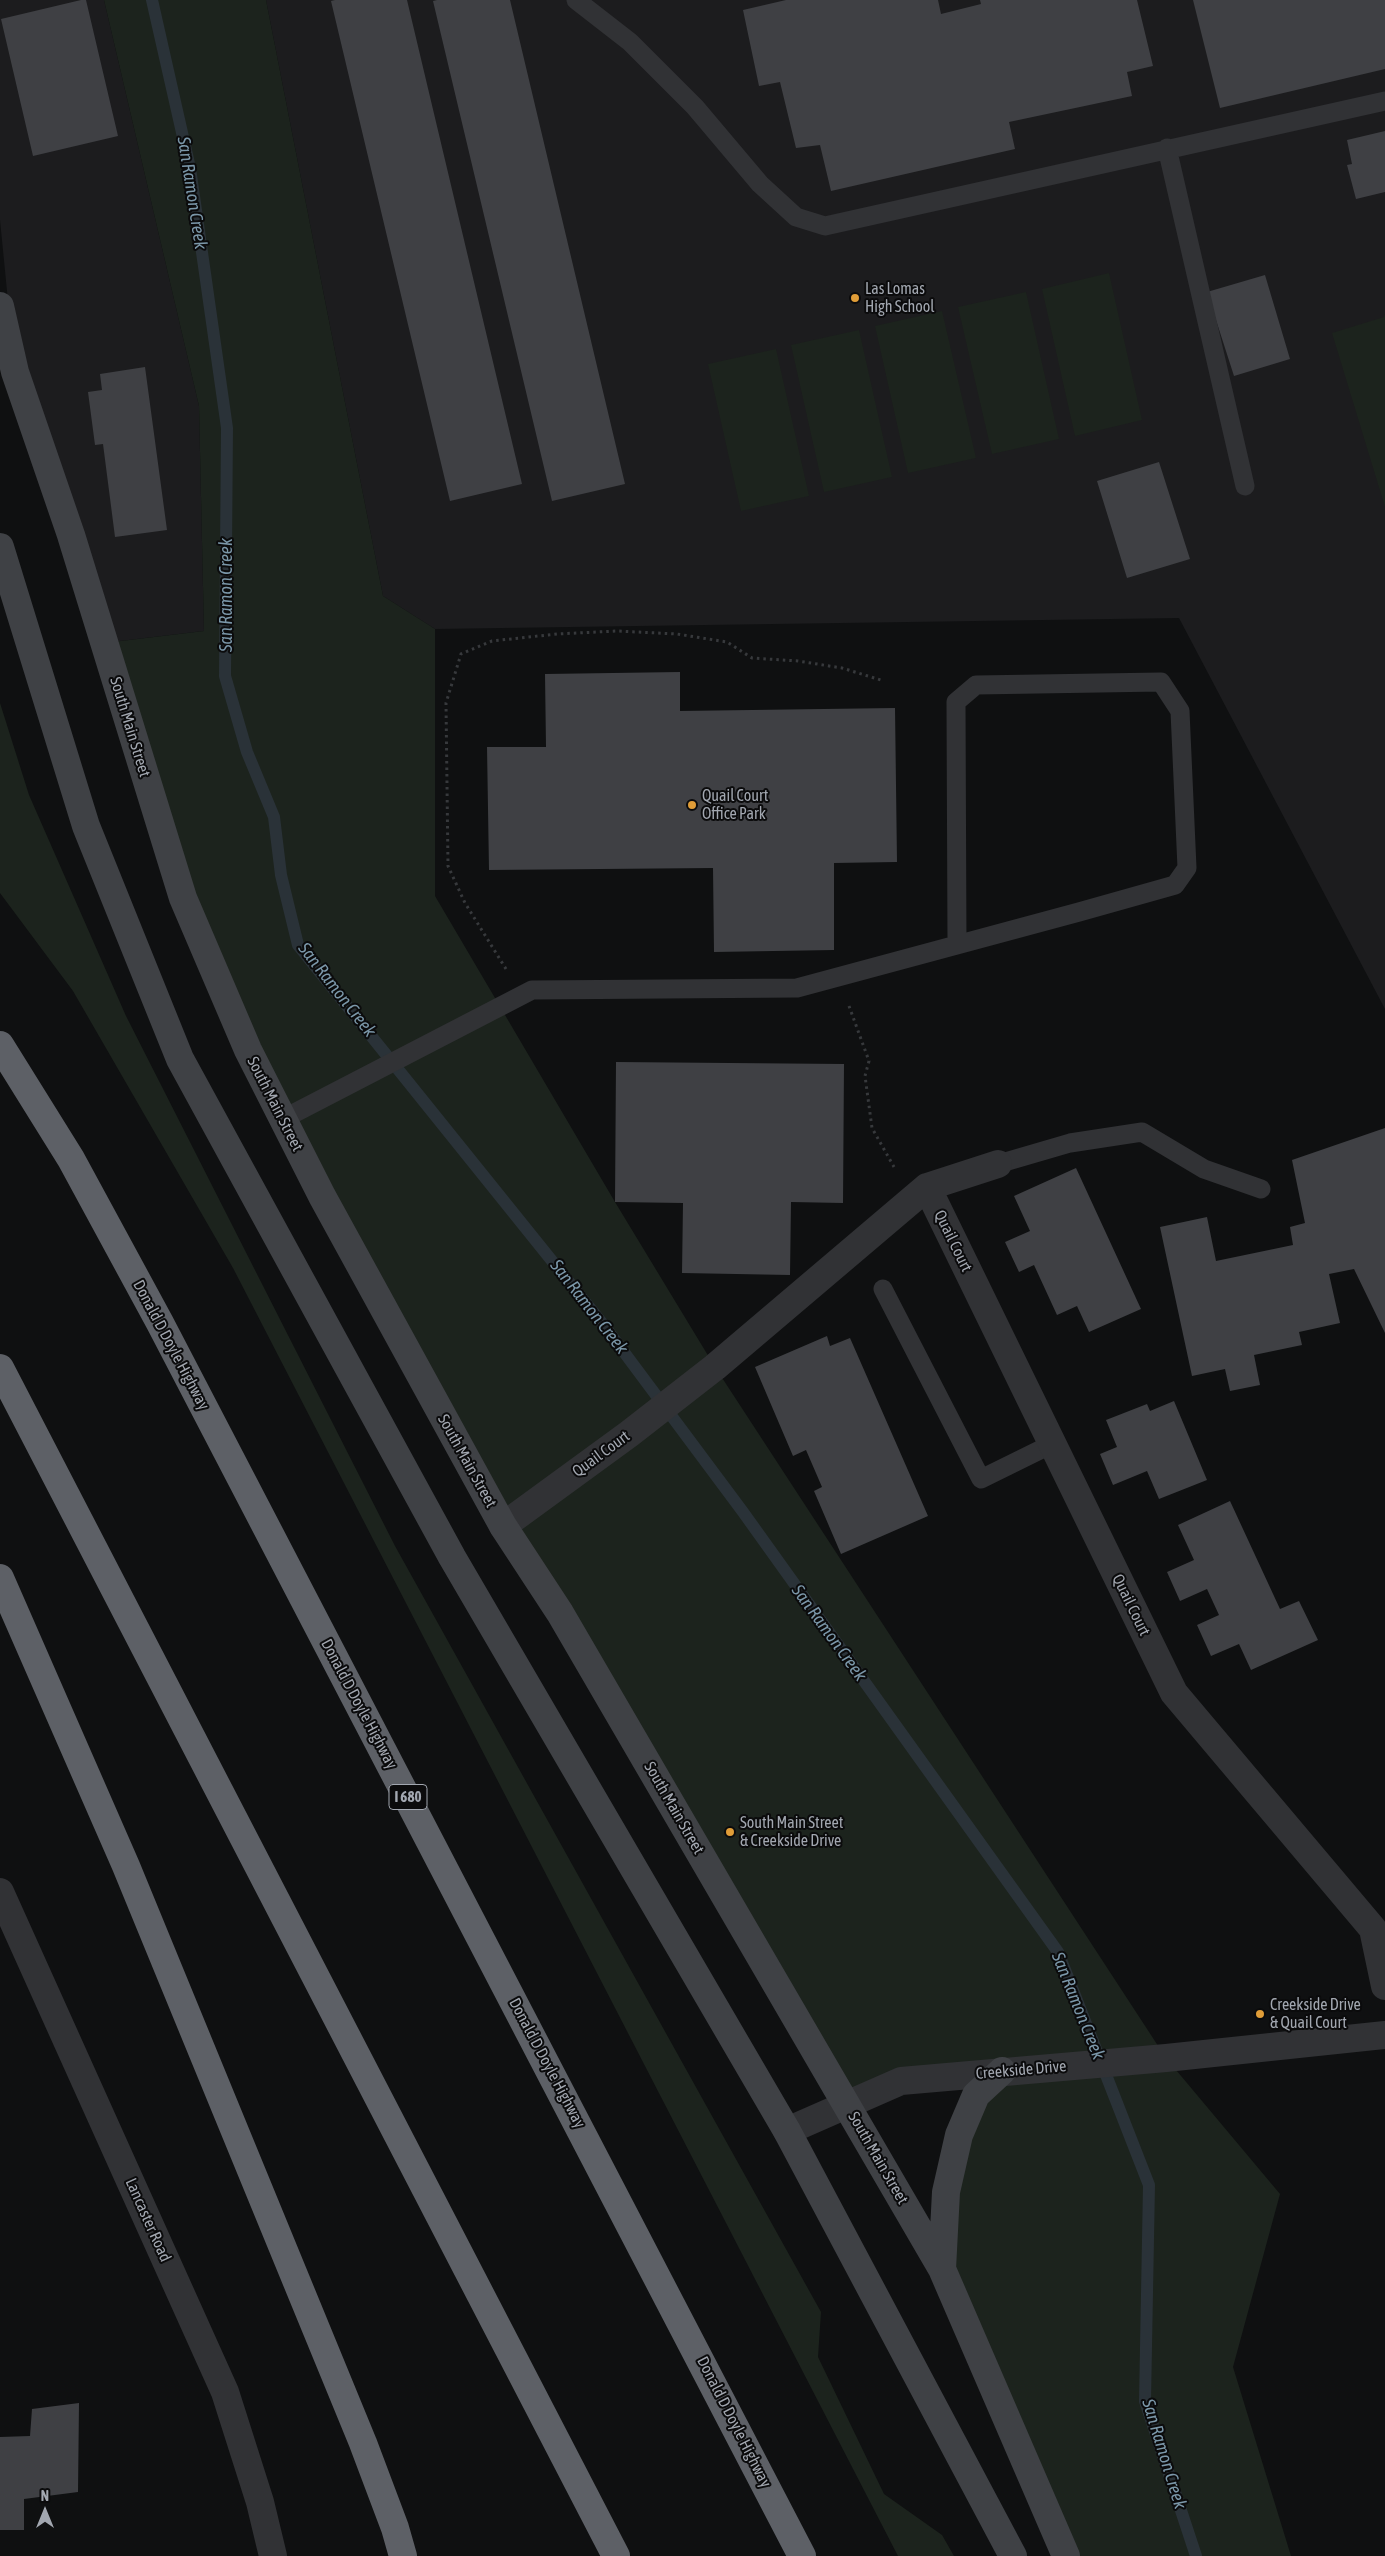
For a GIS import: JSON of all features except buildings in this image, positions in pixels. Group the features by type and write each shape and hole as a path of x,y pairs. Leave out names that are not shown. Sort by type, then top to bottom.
{"highway":[{"name":"Donald D Doyle Highway","path":"0,1045 71,1159 160,1323 802,2556"},
{"path":"0,1368 616,2556"},
{"path":"0,1578 145,1911 363,2443 395,2528 403,2556"}],"main road":[{"name":"South Main Street","path":"0,306 15,372 71,535 184,898 248,1050 322,1196 503,1526 560,1613 848,2104 942,2269 1066,2556"},
{"path":"0,547 86,826 180,1059 452,1557 787,2131 1013,2556"},
{"path":"942,2269 946,2192 959,2135 976,2095 1012,2070"}],"street":[{"name":"Quail Court","path":"503,1526 629,1434 715,1367 920,1193 998,1164"},
{"name":"Quail Court","path":"920,1193 1052,1444 1174,1693 1379,1929 1385,1986"},
{"name":"Lancaster Road","path":"0,1892 11,1939 226,2392 260,2502 273,2556"},
{"name":"Creekside Drive","path":"787,2131 901,2081 1166,2058 1385,2035"}],"lane":[{"path":"576,0 630,42 695,107 760,184 796,217 825,226 1166,148 1385,101"},
{"path":"1166,148 1245,486"},
{"path":"283,1119 532,990 797,988 957,945 1176,884 1187,868 1180,711 1162,682 976,684 956,702 957,945"},
{"path":"998,1164 1070,1143 1142,1132 1204,1169 1261,1189"},
{"path":"882,1289 980,1479 1052,1444"}],"path":[{"path":"532,990 511,976 465,903 448,866 446,703 461,654 492,641 557,634 617,632 677,634 727,642 752,658 798,661 842,668 884,681"},
{"path":"838,977 868,1060 865,1076 872,1128 920,1193"}],"shaded area":[{"path":"0,0 104,0 199,406 204,631 104,643 15,372 0,220"},
{"path":"104,0 266,0 383,596 435,629 435,896 615,1202 715,1367 1166,2058 1280,2194 1233,2367 1291,2556 1066,2556 942,2269 946,2192 1001,2072 848,2104 248,1050 104,643 204,631 199,406"},
{"name":"Las Lomas High School","path":"266,0 1385,0 1385,1009 1179,618 435,629 383,596"},
{"path":"1109,273 1142,420 1075,436 1042,289"},
{"path":"1026,292 1059,439 992,454 958,307"},
{"path":"942,311 976,458 908,473 875,326"},
{"path":"1385,314 1385,507 1332,333 1384,317"},
{"path":"859,330 892,477 824,492 791,345"},
{"path":"776,349 809,496 741,511 708,364"},
{"path":"0,703 29,795 126,1016 395,1546 821,2312 818,2357 884,2494 942,2535 954,2556 898,2556 233,1268 73,991 0,893"}],"waterway":[{"name":"San Ramon Creek","path":"152,0 190,168 227,428 225,676 247,752 274,817 281,875 298,945 606,1328 743,1512 1058,1952 1149,2185 1145,2401 1196,2556"}],"place":[{"name":"Las Lomas High School","path":"855,298"},
{"name":"Quail Court Office Park","path":"692,805"},
{"name":"South Main Street & Creekside Drive","path":"730,1832"},
{"name":"Creekside Drive & Quail Court","path":"1260,2014"}]}
